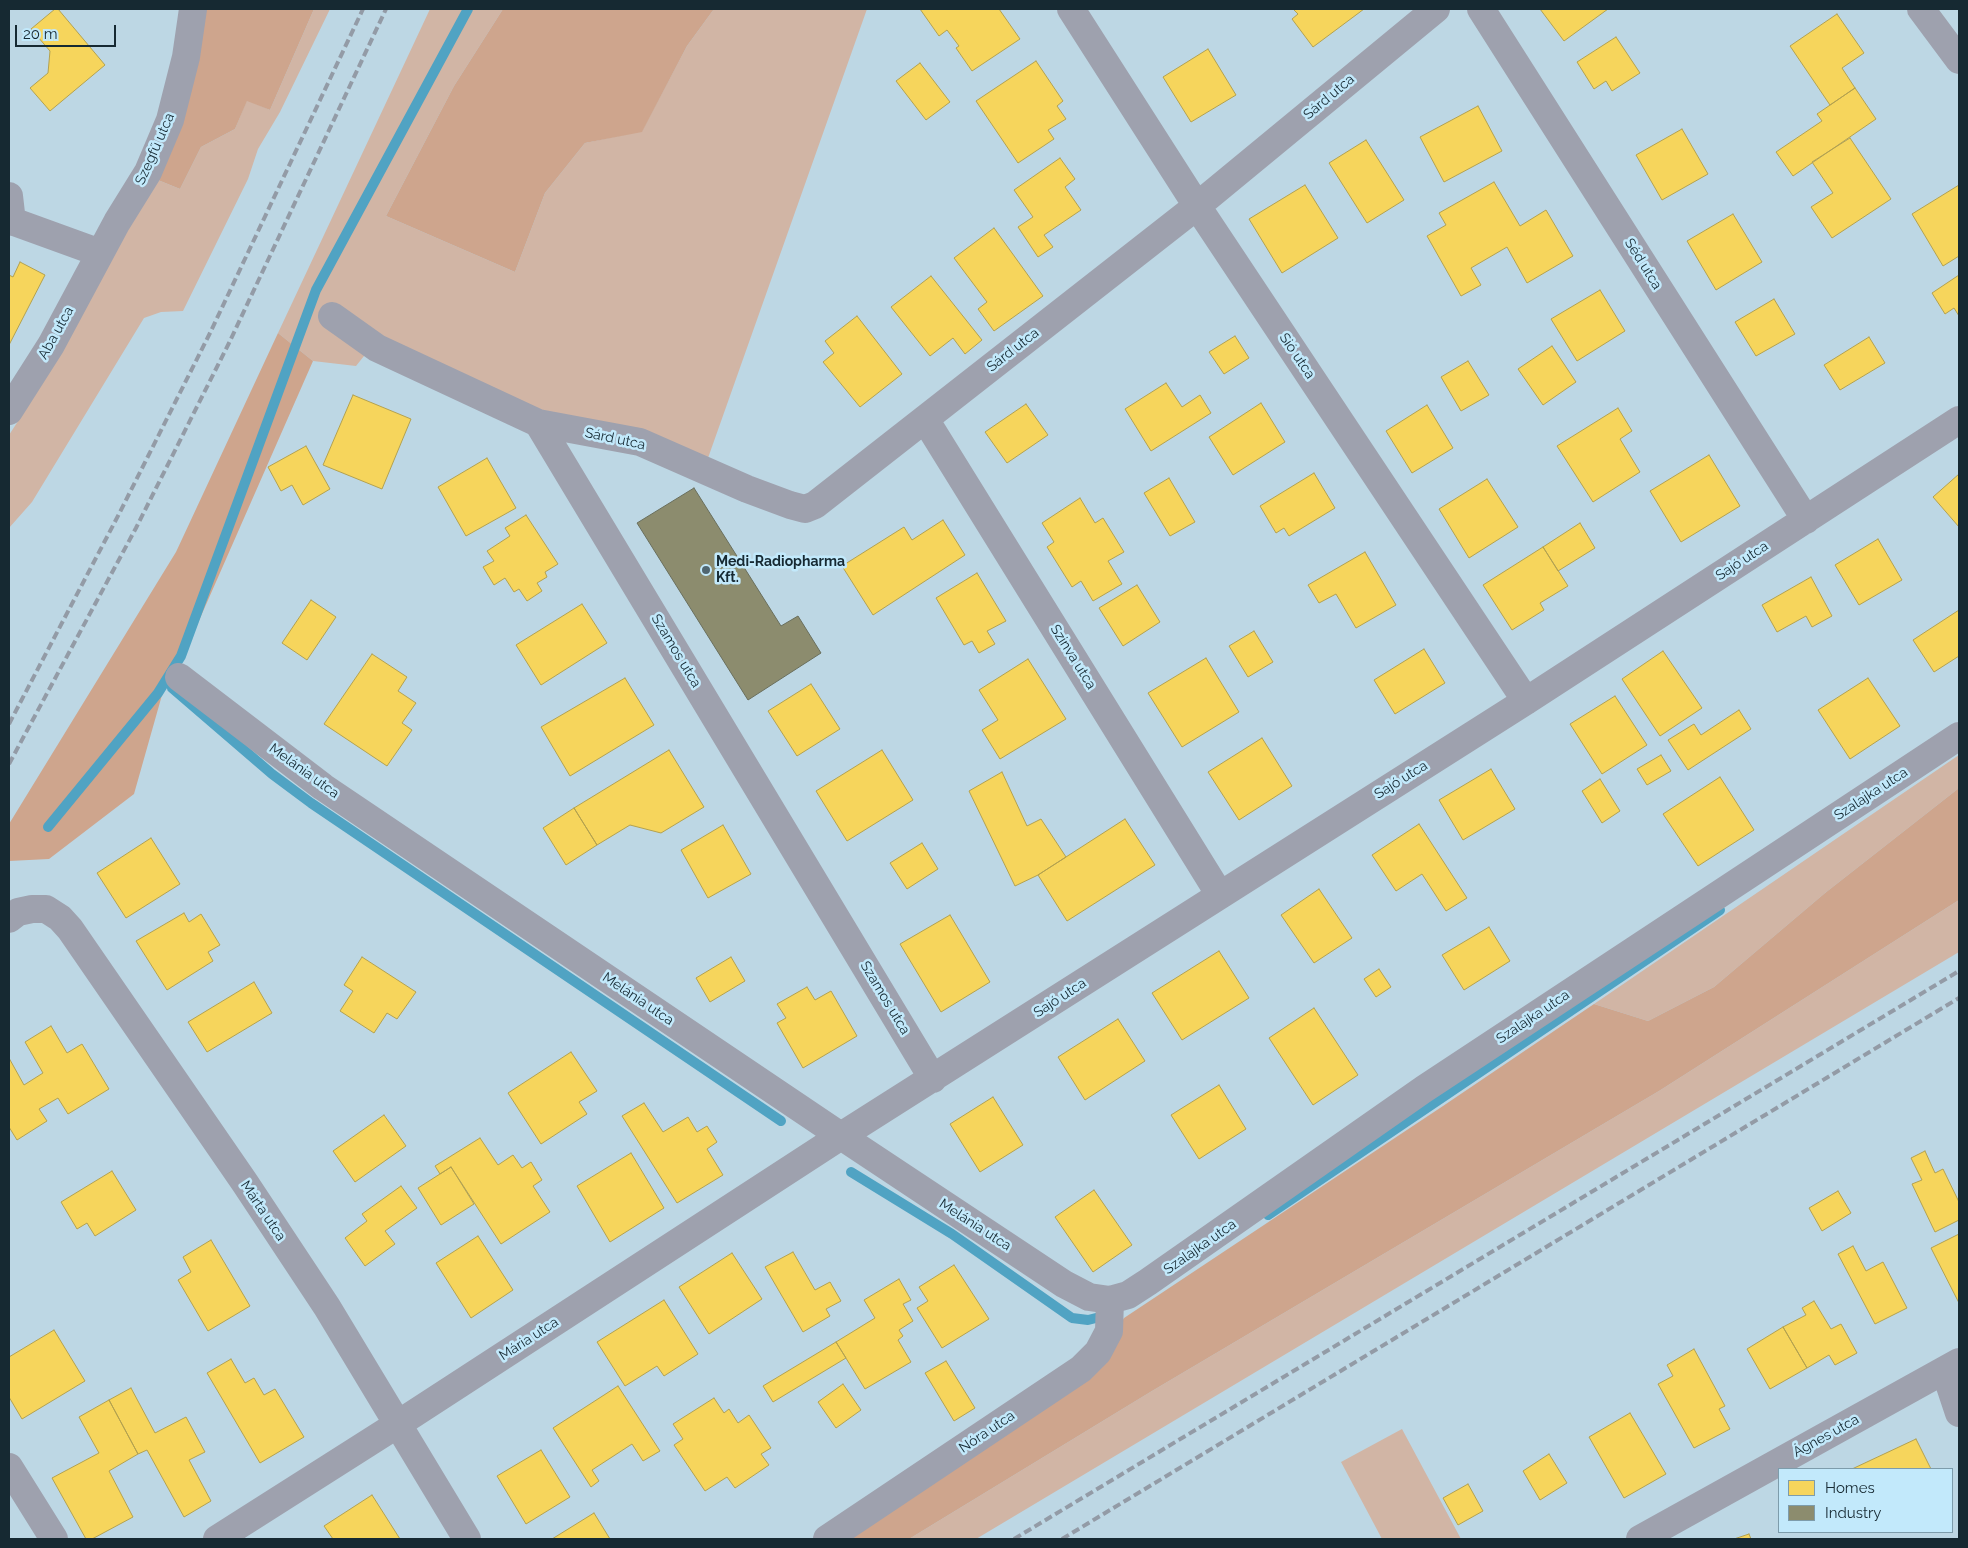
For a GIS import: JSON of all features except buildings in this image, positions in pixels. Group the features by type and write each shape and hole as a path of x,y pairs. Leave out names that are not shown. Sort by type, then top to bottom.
{"street":[{"name":"Szegfű utca","path":"100,253 148,172 170,120 186,57 193,9"},
{"name":"Sió utca","path":"1070,9 1197,206 1526,701"},
{"name":"Sárd utca","path":"538,423 640,442 747,489 790,505 805,509 815,505 1197,206 1436,9"},
{"name":"Séd utca","path":"1481,9 1806,520"},
{"path":"1921,9 1959,60"},
{"path":"10,213 100,253"},
{"name":"Aba utca","path":"9,412 51,345 100,253"},
{"path":"332,316 377,348 538,423"},
{"name":"Szinva utca","path":"925,419 1220,895"},
{"name":"Sajó utca","path":"841,1136 1526,701 1959,420"},
{"name":"Szamos utca","path":"538,423 933,1079"},
{"name":"Melánia utca","path":"179,677 323,787 841,1136 1064,1284 1089,1297 1110,1313"},
{"name":"Szalajka utca","path":"1110,1313 1128,1295 1424,1089 1959,736"},
{"name":"Márta utca","path":"20,914 46,910 60,918 70,930 245,1183 327,1306 467,1539"},
{"name":"Mária utca","path":"217,1539 398,1424 841,1136"},
{"name":"Nóra utca","path":"827,1539 1081,1369 1098,1352 1110,1313"},
{"path":"1952,1366 1959,1413"},
{"name":"Ágnes utca","path":"1642,1539 1952,1366"},
{"path":"9,1467 54,1539"}],"shaded area":[{"path":"203,9 314,9 270,110 247,101 235,129 201,147 180,189 153,178"},
{"path":"314,9 330,9 280,112 258,149 248,179 183,311 161,312 144,318 32,502 9,528 9,435 26,409 153,178 180,189 201,147 235,129 247,100 270,110"},
{"path":"430,9 503,9 454,86 386,216 515,272 545,193 585,143 642,131 687,46 714,9 867,9 708,458 537,413 376,341 356,366 313,361 278,333"},
{"path":"503,9 714,9 687,46 642,132 585,143 545,193 515,272 386,216 454,86"},
{"path":"278,333 313,361 183,657 162,695 134,794 49,859 9,861 9,824 176,552"},
{"path":"1959,755 1959,788 1825,893 1714,987 1648,1021 1594,1004"},
{"path":"1959,788 1959,900 1659,1091 1152,1391 909,1539 846,1539 1103,1353 1124,1318 1594,1004 1648,1021 1714,987 1825,893"},
{"path":"1959,900 1959,952 976,1539 909,1539 1152,1391 1659,1091"},
{"path":"1402,1429 1461,1539 1382,1539 1341,1462"}],"waterway":[{"path":"48,827 158,693 181,656 316,290 468,9"},
{"path":"172,688 272,774 311,803 781,1121"},
{"path":"1268,1215 1720,910"},
{"path":"851,1172 952,1234 1072,1318 1088,1320 1108,1315"}],"railway":[{"path":"9,724 119,514 210,333 363,9"},
{"path":"9,764 136,528 229,343 386,9"},
{"path":"1014,1539 1959,971"},
{"path":"1062,1539 1959,998"}],"place":[{"name":"Medi-Radiopharma Kft.","path":"706,570"}]}
